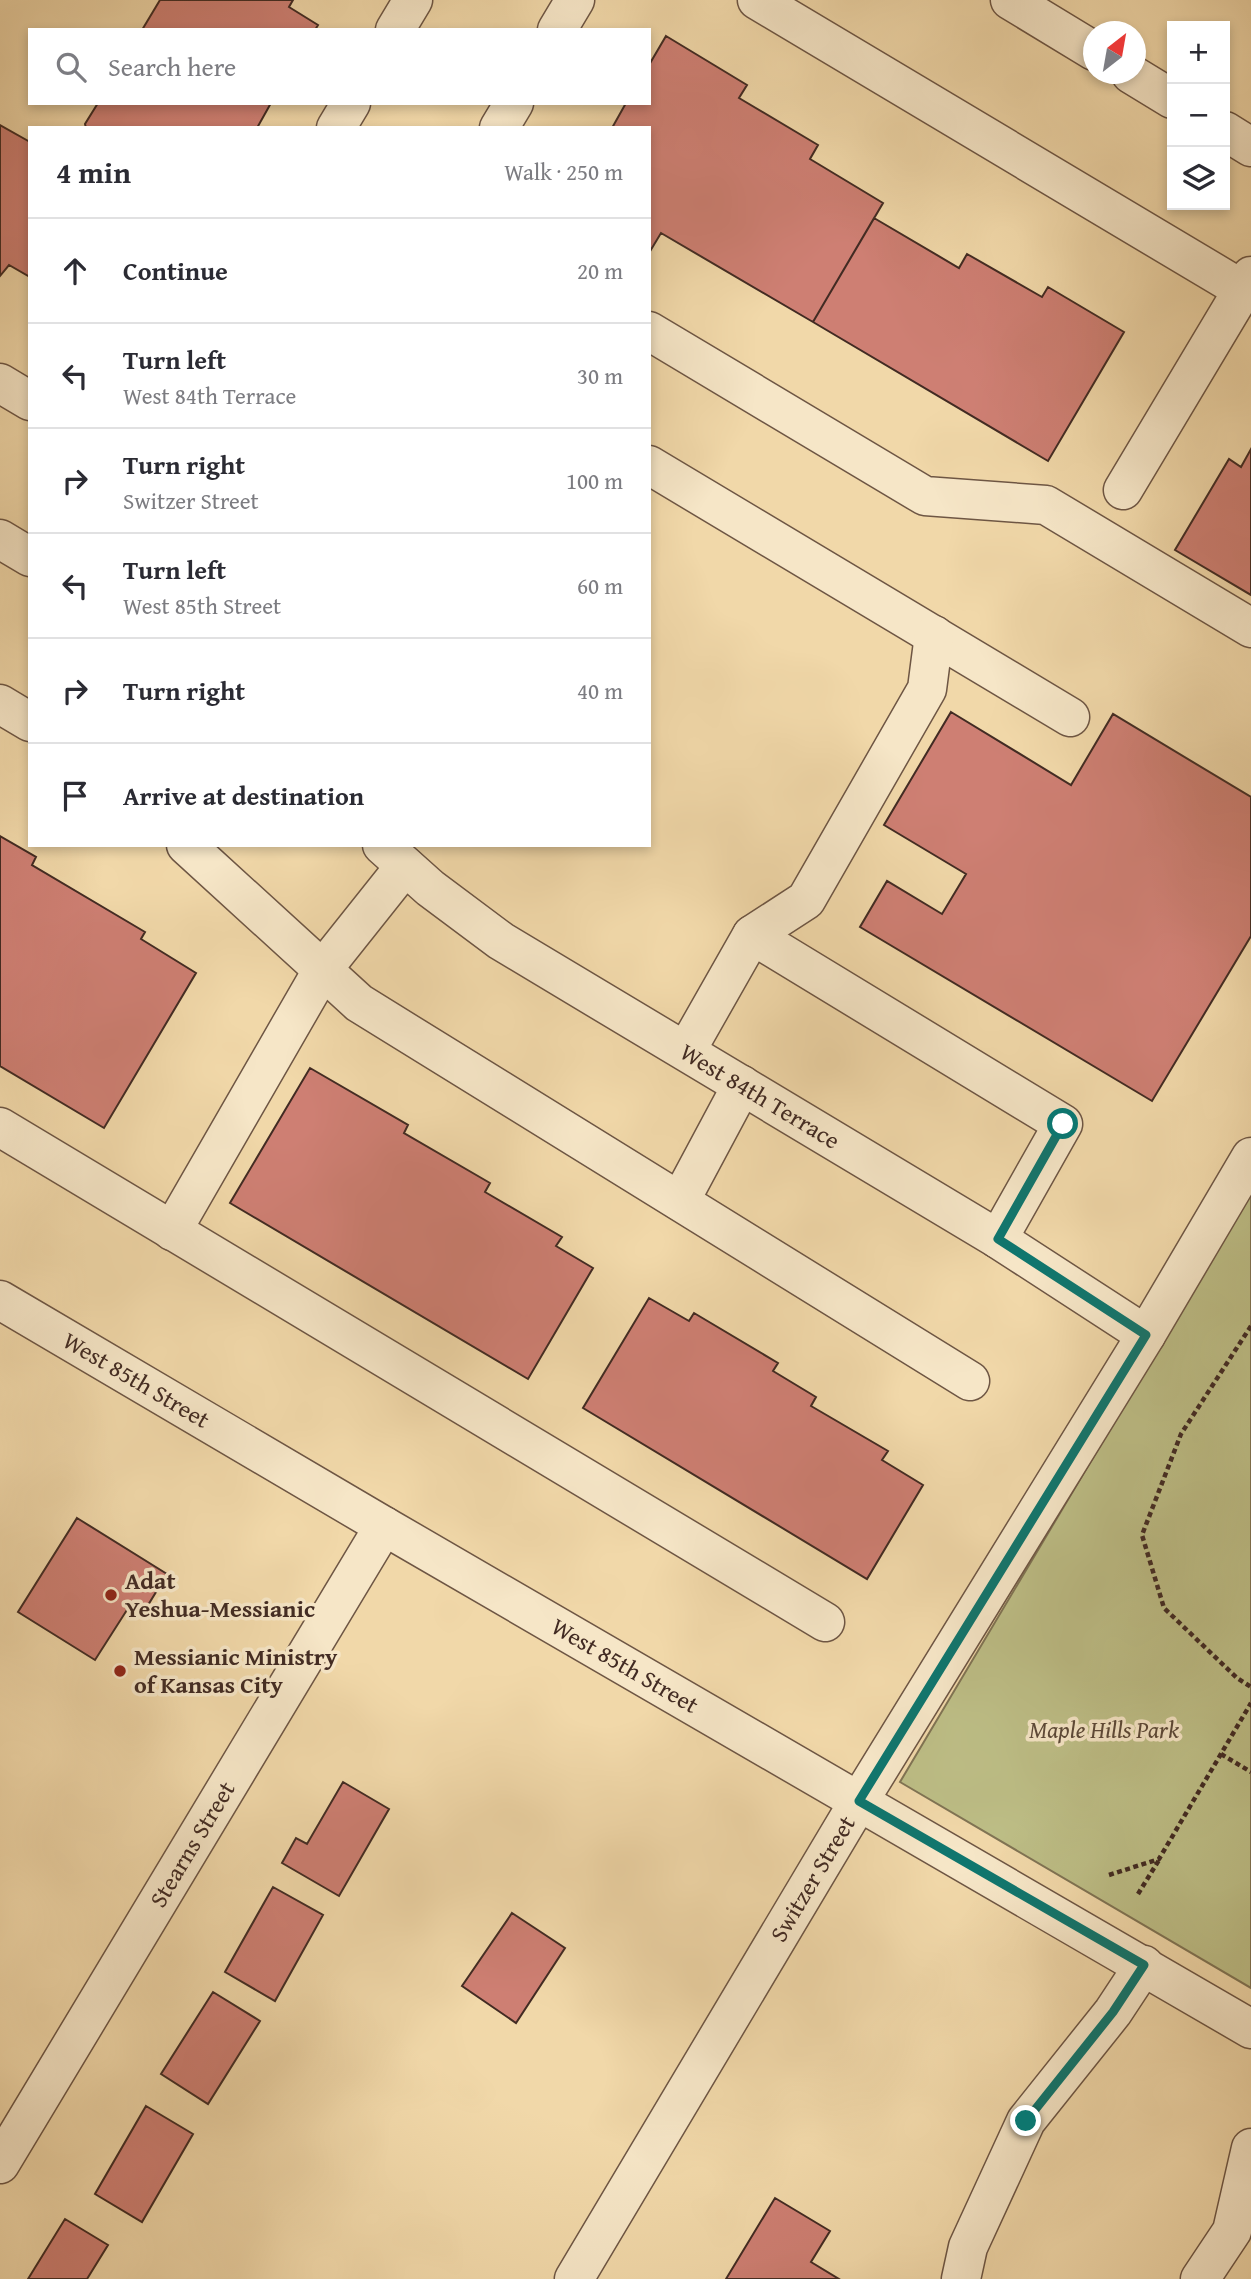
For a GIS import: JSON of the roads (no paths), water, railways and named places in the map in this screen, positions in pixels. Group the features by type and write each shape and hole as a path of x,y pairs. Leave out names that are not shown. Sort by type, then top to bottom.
{"street":[{"path":"396,28 413,0"},
{"path":"558,28 575,0"},
{"path":"757,0 1247,283 1123,490"},
{"path":"1010,0 1083,44"},
{"path":"1146,83 1167,96"},
{"path":"337,126 350,105"},
{"path":"500,126 513,105"},
{"path":"1230,134 1251,147"},
{"path":"651,332 925,496 1046,505 1251,628"},
{"path":"0,383 28,400"},
{"path":"651,466 1070,717"},
{"path":"0,539 28,556"},
{"path":"686,1051 752,935 806,900 927,689 934,635"},
{"path":"0,704 28,721"},
{"path":"188,847 359,1003 971,1381"},
{"path":"172,1231 323,969 394,856"},
{"name":"West 84th Terrace","path":"394,856 430,888 501,941 998,1239 1146,1335"},
{"path":"752,935 1063,1124 998,1239"},
{"path":"680,1201 742,1085"},
{"path":"0,1127 825,1622"},
{"name":"Switzer Street","path":"574,2279 859,1801 1146,1335 1251,1157"},
{"name":"West 85th Street","path":"0,1300 1251,2029"},
{"name":"Stearns Street","path":"0,2164 384,1526"},
{"path":"961,2279 968,2247 1026,2121 1113,2012 1144,1965"},
{"path":"1200,2279 1232,2231 1251,2148"}],"place":[{"name":"Adat Yeshua-Messianic","path":"111,1595"},
{"name":"Messianic Ministry of Kansas City","path":"120,1671"}],"park label":[{"name":"Maple Hills Park","path":"1104,1730"}]}
